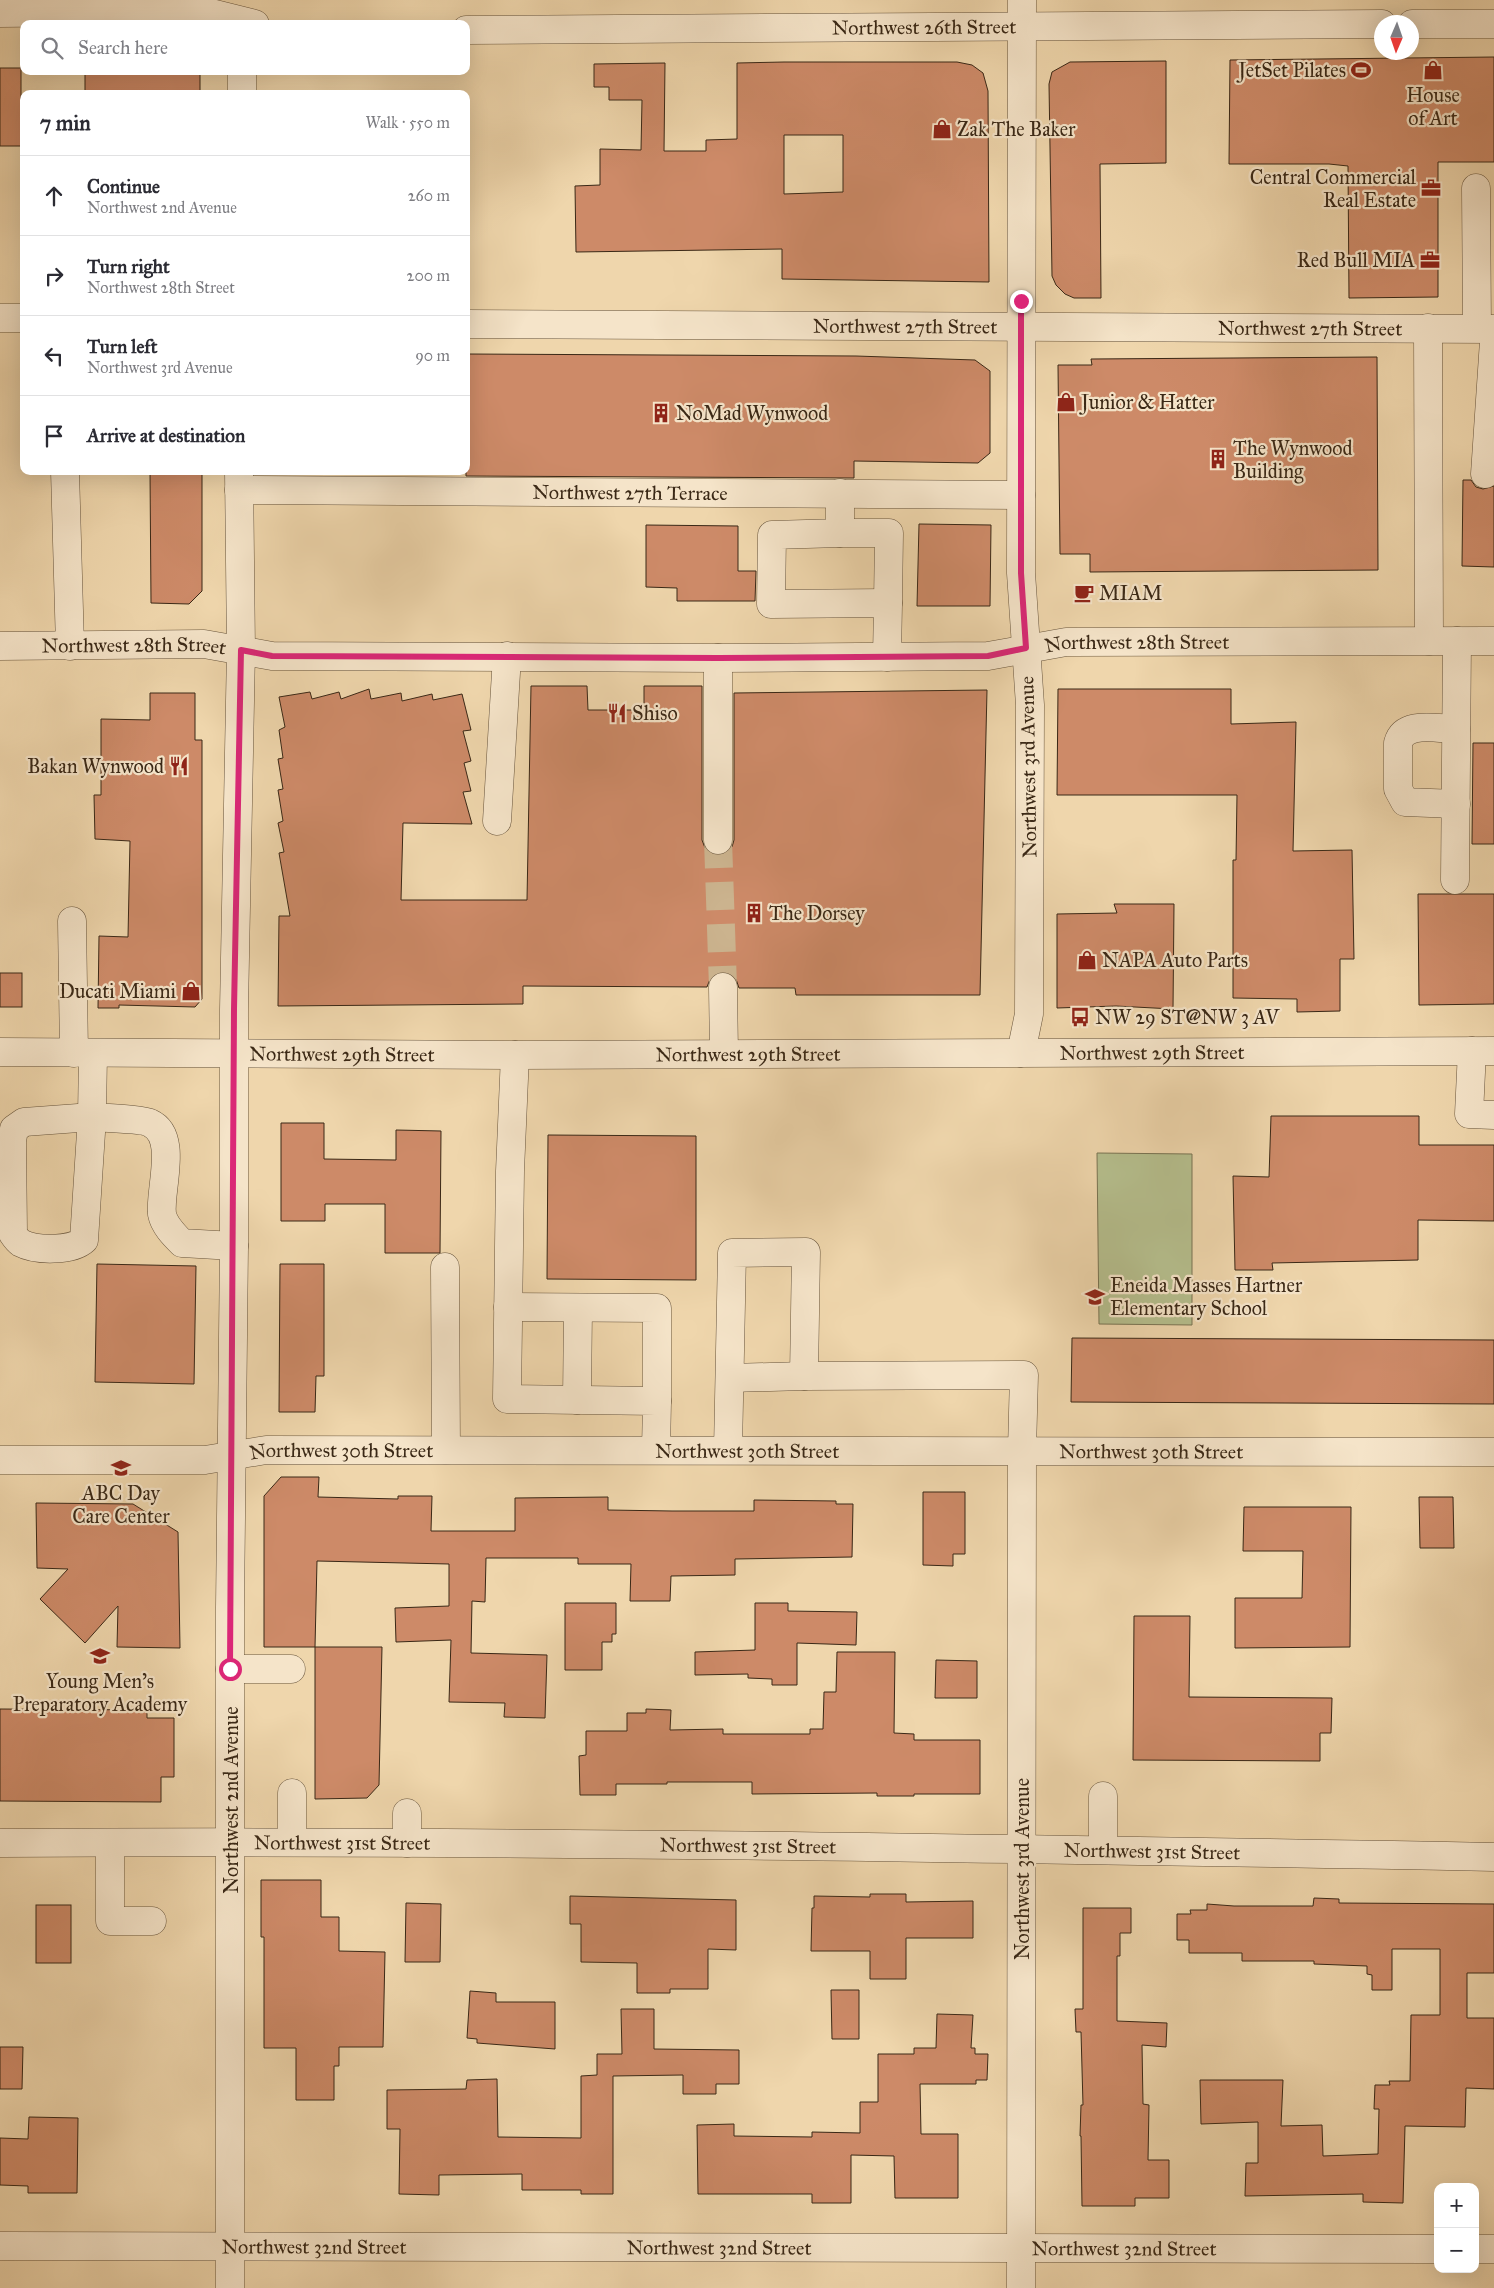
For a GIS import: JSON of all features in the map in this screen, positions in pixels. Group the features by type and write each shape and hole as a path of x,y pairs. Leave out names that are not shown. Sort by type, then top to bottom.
{"street":[{"name":"Northwest 3rd Avenue","path":"1021,1053 1029,1014 1030,705 1021,573 1020,495 1022,0"},
{"path":"0,13 191,11 246,17"},
{"name":"Northwest 26th Street","path":"470,30 1374,24"},
{"path":"1419,24 1494,24"},
{"path":"242,75 242,90"},
{"path":"1476,188 1488,333 1485,474"},
{"path":"0,318 20,318"},
{"name":"Northwest 27th Street","path":"470,324 1428,328 1488,333"},
{"path":"1428,328 1429,641"},
{"path":"65,475 70,646"},
{"name":"Northwest 27th Terrace","path":"239,481 1020,495"},
{"name":"Northwest 2nd Avenue","path":"230,2288 230,1669 234,1054 241,650 239,481"},
{"path":"840,493 840,533"},
{"path":"887,657 888,603 889,533 772,535 771,604 888,603"},
{"path":"1455,880 1457,641"},
{"name":"Northwest 28th Street","path":"0,646 204,644 272,656 718,658 988,656 1066,642 1494,641"},
{"path":"497,821 507,656"},
{"path":"718,658 718,840"},
{"path":"1456,729 1412,728 1400,736 1398,743 1398,789 1405,802 1456,804"},
{"path":"72,921 92,1117 84,1240 78,1246 59,1248 33,1247 19,1242 13,1234 12,1141 14,1129 24,1122 92,1117 150,1122 159,1131 166,1146 162,1215 169,1229 182,1243 234,1246"},
{"path":"723,988 724,1053"},
{"path":"1483,1051 1469,1114 1494,1115"},
{"name":"Northwest 29th Street","path":"0,1052 515,1054 1483,1051"},
{"path":"515,1054 510,1171 507,1399 657,1401"},
{"path":"728,1450 732,1252 806,1252 804,1376 730,1378"},
{"path":"445,1267 446,1450"},
{"path":"508,1307 657,1308 656,1450"},
{"path":"577,1400 578,1308"},
{"name":"Northwest 3rd Avenue","path":"804,1376 1024,1375 1022,1450 1021,2288"},
{"name":"Northwest 30th Street","path":"0,1460 205,1460 266,1450 1494,1452"},
{"path":"230,1669 291,1669"},
{"path":"292,1793 292,1842"},
{"path":"1103,1796 1103,1850"},
{"path":"407,1813 407,1843"},
{"path":"110,1843 110,1920 152,1921"},
{"name":"Northwest 31st Street","path":"0,1844 407,1843 1103,1850 1494,1857"},
{"name":"Northwest 32nd Street","path":"0,2246 1434,2249"},
{"path":"1479,2249 1494,2249"}],"green space":[{"path":"1097,1153 1192,1154 1192,1325 1099,1324"}],"building":[{"path":"1494,57 1494,162 1438,162 1438,297 1349,298 1348,166 1329,164 1229,164 1230,60 1374,58 1374,60 1419,60 1419,58"},
{"path":"1166,61 1166,163 1100,164 1101,298 1074,298 1065,294 1056,285 1052,276 1049,84 1052,72 1070,62"},
{"path":"957,62 972,65 983,73 988,91 989,282 782,279 782,249 576,252 575,186 600,185 600,149 641,150 642,100 609,100 609,87 594,87 594,64 665,63 664,151 706,151 706,140 737,139 737,63","holes":["784,135 843,135 843,192 784,194"]},
{"path":"0,68 20,68 20,146 0,146"},
{"path":"85,75 200,75 200,90 85,90"},
{"name":"NoMad Wynwood","path":"470,354 856,356 975,360 990,371 990,453 978,463 854,461 854,478 466,476 470,475"},
{"name":"The Wynwood Building","path":"1377,357 1378,570 1090,572 1090,554 1060,554 1058,365 1092,365 1091,359"},
{"path":"150,475 202,475 202,591 189,604 151,603"},
{"path":"1463,480 1471,480 1476,487 1483,489 1494,486 1494,567 1462,566"},
{"path":"919,524 991,525 990,606 917,606"},
{"path":"646,525 738,526 738,571 756,571 755,601 677,601 677,588 646,587"},
{"path":"531,686 587,686 588,710 644,710 644,686 702,686 702,840 705,848 711,854 718,856 726,853 732,847 734,840 734,693 987,690 980,995 796,995 795,988 739,988 736,979 730,973 722,971 710,979 707,987 523,986 523,1004 278,1006 279,916 290,916 279,853 284,852 278,823 283,821 278,790 283,789 278,759 283,758 279,730 285,727 279,697 310,692 312,699 339,692 341,699 369,689 371,699 401,693 402,701 432,694 433,700 462,694 471,730 463,731 471,761 464,763 471,791 463,792 472,824 403,823 401,900 527,900"},
{"path":"1058,689 1231,689 1231,724 1296,722 1293,851 1352,850 1354,959 1340,959 1340,1011 1297,1012 1297,999 1233,998 1233,860 1236,860 1237,795 1057,795"},
{"path":"150,693 195,693 195,740 202,740 202,999 195,1007 119,1005 119,1008 98,1008 99,936 128,937 130,841 95,839 94,795 101,795 101,719 150,720"},
{"path":"1473,743 1494,743 1494,844 1472,844"},
{"path":"1418,894 1494,894 1494,1004 1419,1005"},
{"path":"1114,904 1174,904 1173,1009 1116,1006 1057,1008 1057,914 1117,913"},
{"path":"0,973 22,973 22,1007 0,1007"},
{"path":"1271,1116 1419,1116 1419,1145 1494,1145 1494,1221 1418,1220 1418,1260 1272,1263 1273,1270 1235,1270 1233,1176 1269,1177"},
{"path":"281,1123 324,1123 324,1159 396,1160 396,1130 441,1131 440,1253 385,1253 385,1204 325,1204 325,1221 281,1221"},
{"path":"548,1135 696,1136 696,1280 547,1279"},
{"path":"97,1264 196,1266 194,1384 95,1382"},
{"path":"280,1264 324,1264 324,1376 316,1376 315,1412 279,1412"},
{"path":"1072,1338 1494,1340 1494,1404 1071,1402"},
{"path":"281,1477 319,1477 318,1497 398,1499 398,1496 432,1496 431,1531 515,1531 515,1498 608,1497 608,1510 672,1511 754,1511 754,1500 836,1501 836,1504 853,1504 852,1557 735,1559 735,1575 671,1576 670,1601 630,1601 631,1564 578,1564 578,1558 486,1558 485,1602 472,1601 471,1653 547,1655 545,1718 504,1717 505,1703 449,1702 451,1640 396,1642 395,1608 449,1606 449,1564 317,1561 315,1647 264,1647 264,1496"},
{"path":"923,1492 965,1492 965,1554 953,1554 953,1566 923,1565"},
{"path":"1419,1497 1453,1497 1454,1548 1420,1548"},
{"path":"36,1503 133,1504 178,1532 180,1648 117,1647 118,1606 85,1643 40,1599 68,1569 37,1568"},
{"path":"1244,1507 1351,1507 1350,1647 1235,1648 1235,1598 1302,1598 1303,1551 1243,1551"},
{"path":"565,1603 616,1603 616,1634 612,1634 612,1642 602,1642 602,1670 565,1670"},
{"path":"755,1603 788,1603 788,1611 857,1612 856,1645 797,1643 797,1685 772,1685 772,1679 748,1678 748,1674 695,1675 695,1652 755,1650"},
{"path":"1134,1616 1190,1616 1189,1697 1332,1698 1331,1733 1320,1733 1320,1761 1133,1760"},
{"path":"315,1647 382,1647 379,1785 367,1798 315,1799"},
{"path":"837,1652 895,1652 894,1733 914,1734 914,1740 980,1740 980,1794 877,1796 877,1793 752,1794 752,1782 667,1782 667,1784 616,1784 616,1795 580,1795 579,1756 586,1755 586,1731 627,1731 627,1713 646,1713 646,1709 671,1710 670,1730 723,1729 723,1734 810,1734 810,1729 823,1729 824,1692 836,1692"},
{"path":"936,1660 977,1661 977,1698 935,1698"},
{"path":"0,1709 147,1710 147,1718 174,1718 174,1777 161,1777 161,1802 0,1801"},
{"path":"261,1880 321,1880 321,1917 339,1917 339,1951 385,1952 383,2047 339,2047 339,2066 334,2066 334,2100 296,2100 296,2048 264,2048 264,1937 261,1937"},
{"path":"870,1894 906,1894 906,1902 973,1901 973,1938 906,1938 906,1979 870,1979 870,1951 811,1951 814,1896 870,1897"},
{"path":"570,1896 736,1900 736,1950 708,1949 708,1989 670,1989 670,1993 637,1993 637,1963 581,1962 581,1924 570,1924"},
{"path":"1314,1898 1339,1899 1339,1903 1494,1904 1494,1973 1467,1973 1467,2018 1494,2018 1494,2089 1466,2088 1465,2127 1405,2126 1403,2203 1363,2202 1363,2194 1245,2196 1246,2163 1258,2163 1258,2122 1201,2124 1200,2080 1283,2080 1281,2126 1322,2125 1323,2156 1378,2154 1379,2109 1374,2109 1375,2085 1390,2085 1389,2081 1410,2081 1411,2015 1440,2015 1440,1949 1392,1949 1392,1990 1372,1990 1372,1975 1367,1974 1367,1966 1314,1964 1314,1961 1242,1961 1242,1953 1189,1953 1189,1940 1177,1940 1177,1914 1191,1914 1190,1910 1207,1910 1207,1904 1313,1906"},
{"path":"406,1903 441,1904 440,1962 405,1962"},
{"path":"36,1905 71,1905 71,1963 36,1963"},
{"path":"1083,1908 1131,1908 1131,1933 1120,1933 1120,1956 1117,1956 1117,2021 1167,2023 1166,2047 1142,2045 1143,2104 1149,2105 1148,2160 1169,2160 1169,2198 1135,2198 1135,2206 1082,2206 1080,2136 1081,2105 1083,2105 1081,2032 1076,2032 1075,2009 1083,2009"},
{"path":"831,1990 859,1990 859,2039 832,2039"},
{"path":"470,1991 496,1993 496,2002 555,2002 555,2049 477,2043 477,2039 467,2038"},
{"path":"621,2009 654,2009 654,2049 739,2050 739,2084 716,2084 716,2094 683,2094 683,2075 613,2076 613,2194 581,2194 581,2190 522,2190 522,2174 439,2175 439,2195 399,2194 400,2129 387,2129 387,2090 466,2089 467,2080 497,2079 498,2137 581,2138 581,2076 597,2075 597,2054 622,2054"},
{"path":"937,2014 973,2015 971,2048 975,2048 975,2054 988,2054 987,2080 976,2080 976,2084 920,2084 921,2134 958,2134 958,2198 895,2198 894,2156 851,2155 851,2203 812,2203 812,2194 698,2194 697,2125 734,2124 734,2136 812,2137 812,2132 860,2133 860,2102 878,2102 878,2054 914,2054 914,2048 936,2048"},
{"path":"0,2047 23,2047 22,2089 0,2089"},
{"path":"29,2117 78,2118 77,2193 28,2193 28,2186 0,2185 0,2138 28,2139"}],"tunnel":[{"path":"718,840 723,987"}],"place":[{"name":"JetSet Pilates","path":"1361,70"},
{"name":"House of Art","path":"1433,70"},
{"name":"Zak The Baker","path":"942,129"},
{"name":"Central Commercial Real Estate","path":"1431,188"},
{"name":"Red Bull MIA","path":"1430,260"},
{"name":"Junior & Hatter","path":"1066,402"},
{"name":"NoMad Wynwood","path":"661,413"},
{"name":"The Wynwood Building","path":"1218,459"},
{"name":"MIAM","path":"1084,593"},
{"name":"Shiso","path":"617,713"},
{"name":"Bakan Wynwood","path":"179,766"},
{"name":"The Dorsey","path":"754,913"},
{"name":"NAPA Auto Parts","path":"1087,960"},
{"name":"Ducati Miami","path":"191,991"},
{"name":"NW 29 ST@NW 3 AV","path":"1080,1017"},
{"name":"Eneida Masses Hartner Elementary School","path":"1095,1297"},
{"name":"ABC Day Care Center","path":"121,1468"},
{"name":"Young Men's Preparatory Academy","path":"100,1656"}],"route":[{"path":"230,1669 234,1009 241,650 272,656 718,658 988,656 1026,648 1021,573 1021,301"}]}
